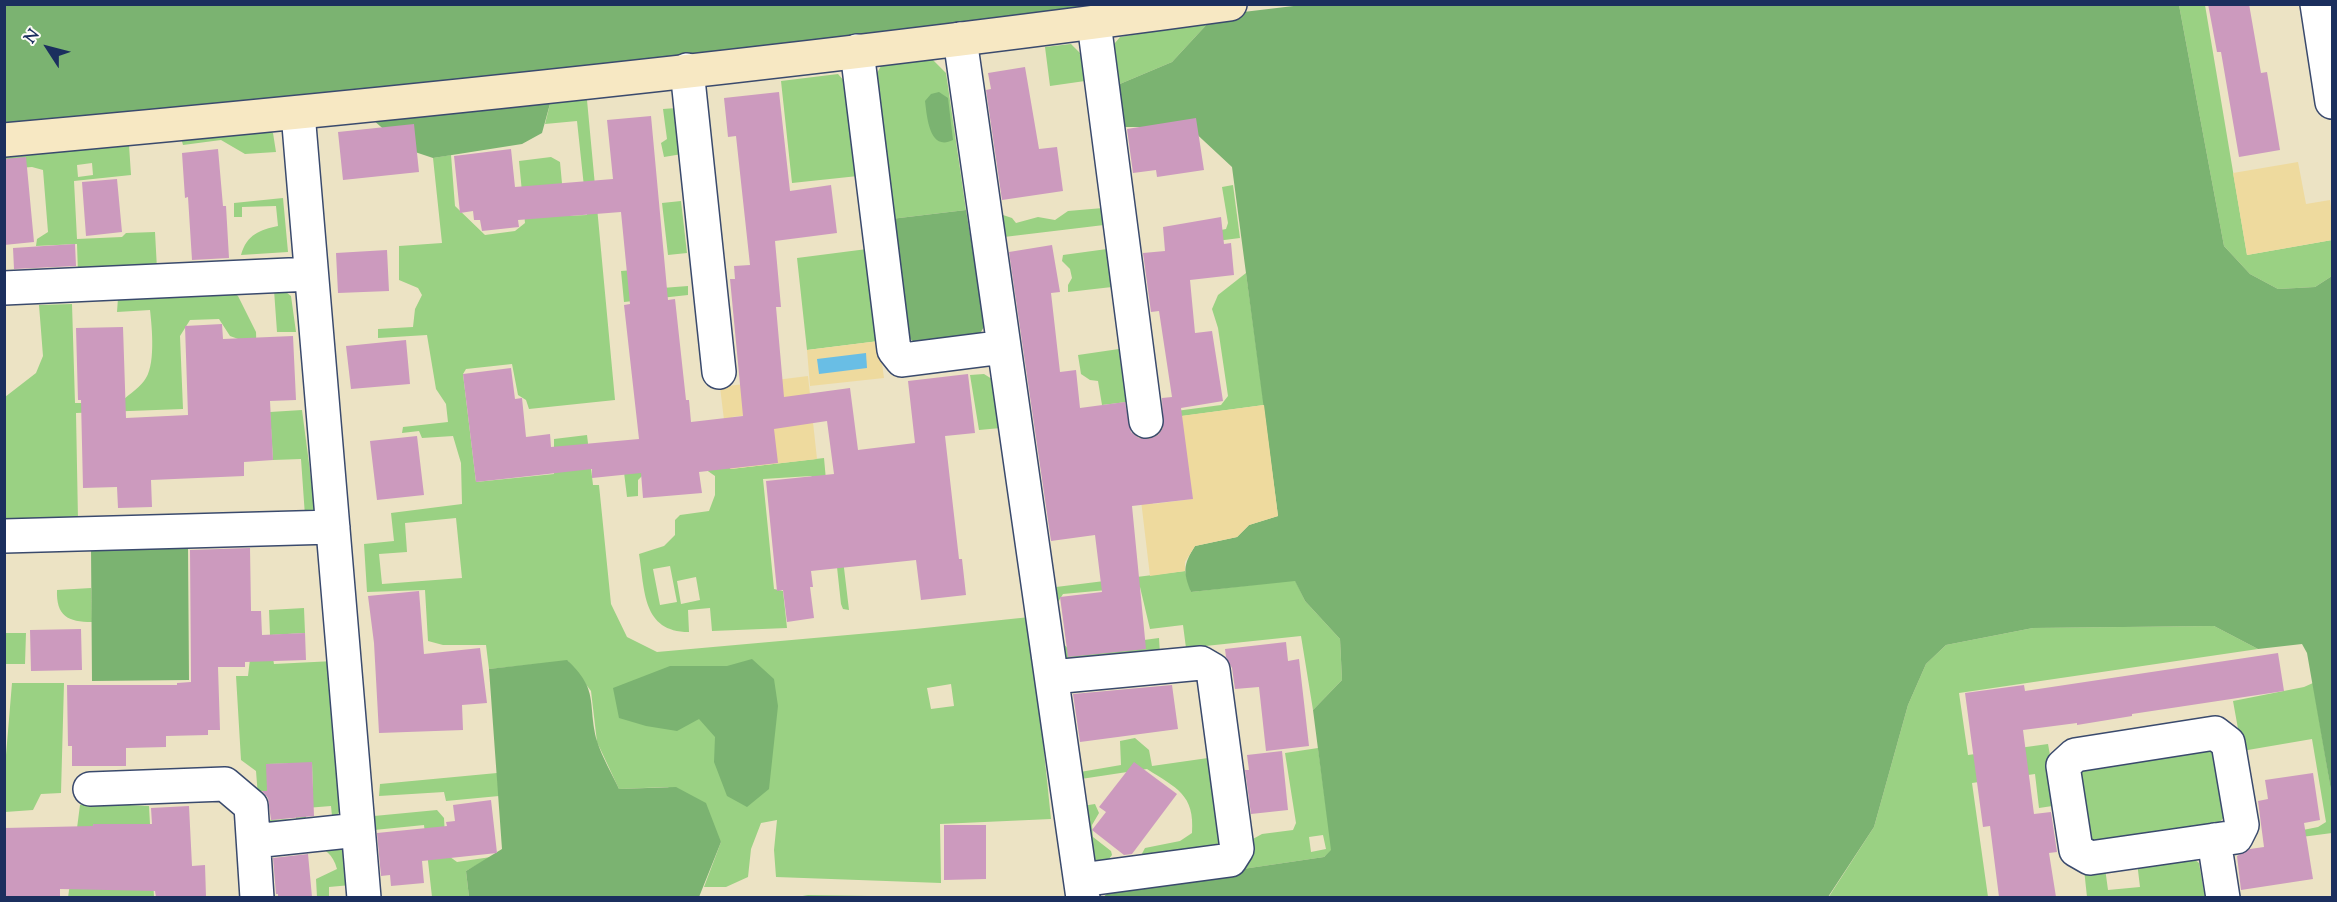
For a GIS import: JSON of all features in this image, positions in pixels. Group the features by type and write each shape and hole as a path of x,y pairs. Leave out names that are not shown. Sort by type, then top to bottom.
{"street":[{"path":"4,140 298,114 960,39 1230,4"},
{"path":"2317,4 2332,102"},
{"path":"1094,23 1146,422"},
{"path":"960,39 1082,889 1230,860 1237,849 1213,670 1201,663 1052,677"},
{"path":"857,51 894,350 902,360 1004,346"},
{"path":"687,70 719,372"},
{"path":"298,114 364,897"},
{"path":"4,288 311,274"},
{"path":"4,536 333,527"},
{"path":"2215,733 2228,743 2242,825 2236,837 2214,840 2090,858 2076,850 2063,766 2075,755 2215,733"},
{"path":"90,789 225,784 251,806 257,897"},
{"path":"254,841 358,830"},
{"path":"2214,840 2223,897"}],"green space":[{"path":"5,5 1139,5 551,100 542,133 522,144 433,158 412,151 372,119 5,131"},
{"path":"1302,5 2179,5 2224,246 2250,274 2278,289 2315,287 2332,276 2332,796 2307,653 2302,644 2258,649 2214,626 2033,628 1946,645 1926,664 1908,705 1874,827 1828,897 1102,898 1114,888 1324,857 1331,850 1313,710 1342,680 1340,639 1305,601 1295,581 1191,592 1186,574 1186,564 1195,546 1237,537 1249,525 1278,516 1232,167 1189,127 1123,127 1115,86 1172,62 1209,22 1235,13"},
{"path":"2179,5 2205,5 2247,255 2332,240 2332,276 2315,287 2278,289 2250,274 2224,246"},
{"path":"1209,22 1172,62 1115,86 1110,49 1120,37"},
{"path":"1071,44 1082,55 1085,81 1050,86 1045,47"},
{"path":"932,59 946,73 966,210 891,219 872,82 881,66"},
{"path":"838,74 846,83 858,176 792,183 781,81"},
{"path":"939,92 948,98 953,140 945,142 939,141 931,131 925,101 931,94"},
{"path":"551,100 587,100 615,400 529,409 526,400 518,395 512,364 466,369 463,374 476,482 554,474 554,439 587,435 593,485 599,485 611,604 627,637 657,652 1030,617 1051,819 940,824 941,883 776,877 774,850 777,820 761,823 751,849 748,877 726,887 704,887 721,842 668,787 619,789 597,742 591,691 568,661 489,669 486,645 443,645 428,641 425,590 367,592 364,544 394,541 391,513 462,504 461,463 453,436 422,438 419,431 402,433 403,427 448,422 446,404 436,389 427,335 378,338 378,329 413,327 415,309 422,295 418,288 399,280 399,246 442,243 433,158 451,155 455,206 485,235 515,231 525,223 519,161 551,157 560,162 565,216 587,215 577,121 545,124","holes":["456,518 462,578 382,584 379,554 407,552 405,523","951,684 954,706 931,709 927,688"]},
{"path":"676,108 682,154 664,157 661,143 667,139 663,109"},
{"path":"262,127 273,133 276,152 245,154 221,140 183,145 180,134"},
{"path":"129,145 131,175 74,181 77,239 122,237 126,233 155,232 157,269 78,273 77,244 36,246 37,239 48,232 43,170 32,167 5,169 4,155","holes":["92,163 93,175 78,177 77,165"]},
{"path":"1233,185 1240,238 1169,247 1171,240 1226,229 1228,223 1222,187"},
{"path":"283,198 288,252 241,255 247,242 255,234 278,226 276,206 242,207 242,217 234,217 234,203"},
{"path":"681,201 687,253 668,255 662,203"},
{"path":"1103,208 1104,225 1004,237 1000,214 1012,218 1016,223 1038,217 1055,220 1068,211"},
{"path":"966,210 985,325 977,339 919,345 907,337 891,219"},
{"path":"867,249 879,341 807,350 797,258"},
{"path":"1107,249 1112,287 1068,292 1068,285 1072,278 1070,269 1062,261 1063,255"},
{"path":"659,268 662,288 688,286 688,295 624,302 621,271"},
{"path":"1246,273 1264,405 1175,417 1176,411 1221,405 1228,396 1218,328 1212,309 1218,295"},
{"path":"282,289 291,296 296,332 277,332 274,290"},
{"path":"232,291 238,296 256,332 258,395 241,340 230,336 219,319 190,320 180,336 183,409 76,413 78,520 5,522 5,397 36,373 43,356 39,305 72,304 75,403 119,403 148,375 152,357 152,327 150,310 117,312 118,298"},
{"path":"1119,349 1127,402 1102,405 1098,381 1090,380 1081,374 1078,355"},
{"path":"984,374 992,379 1001,428 979,430 970,375"},
{"path":"302,410 315,509 308,516 305,516 301,459 273,460 270,412"},
{"path":"729,456 731,469 824,458 828,502 816,480 811,476 763,479 774,589 783,591 787,628 712,631 710,608 688,610 689,632 674,630 662,625 654,617 645,594 639,554 664,546 675,535 675,520 680,515 709,511 715,495 715,476 705,469 645,473 638,480 638,496 627,497 623,464","holes":["670,566 677,602 660,605 653,569","696,577 700,600 681,604 677,581"]},
{"path":"839,526 849,610 843,609 841,604 836,558"},
{"path":"188,546 189,680 92,681 91,547"},
{"path":"1185,571 1191,592 1295,580 1305,601 1340,639 1342,680 1313,710 1301,636 1186,648 1183,625 1150,629 1140,587 1063,594 1058,602 1064,644 1069,650 1159,638 1160,654 1068,665 1058,655 1048,588"},
{"path":"91,588 92,622 76,621 61,612 57,590"},
{"path":"304,608 305,633 270,635 269,610"},
{"path":"2214,626 2258,649 1959,693 1968,755 2048,744 2059,805 2039,808 2035,774 1972,783 1988,897 1828,898 1874,827 1908,705 1926,664 1946,645 2033,628"},
{"path":"4,633 26,633 25,664 5,664"},
{"path":"252,642 270,642 274,664 334,661 341,806 336,820 267,827 260,822 256,771 241,760 236,676 248,676","holes":["312,763 313,793 296,806 296,819 262,820 261,791 267,791 267,764","331,806 332,816 306,819 306,808"]},
{"path":"752,659 774,679 778,706 769,789 747,807 727,796 714,762 715,737 699,719 677,731 646,726 619,718 613,688 670,666 727,666"},
{"path":"567,660 584,680 588,689 597,741 619,789 676,787 706,803 721,842 699,897 469,897 466,871 502,849 489,669"},
{"path":"12,683 64,683 61,793 41,794 33,810 5,812 5,767"},
{"path":"2313,683 2332,796 2332,833 2294,838 2293,832 2318,827 2326,822 2312,739 2242,751 2233,701 2304,687"},
{"path":"1135,738 1149,750 1152,766 1215,757 1227,837 1217,850 1138,861 1145,848 1180,841 1192,833 1192,820 1187,801 1175,787 1147,769 1081,779 1080,772 1121,765 1120,741"},
{"path":"2204,744 2218,752 2228,813 2217,825 2096,844 2085,837 2074,776 2086,763"},
{"path":"1318,748 1332,850 1324,857 1243,869 1251,840 1262,834 1293,830 1296,823 1285,753","holes":["1323,835 1326,849 1311,852 1309,837"]},
{"path":"497,773 499,796 446,801 444,792 379,796 380,784"},
{"path":"85,803 149,806 154,897 68,898 80,805","holes":["93,824 132,824 92,853"]},
{"path":"1095,804 1099,813 1092,825 1093,837 1111,851 1112,855 1103,867 1087,855 1082,806"},
{"path":"437,810 444,818 446,854 457,862 491,857 466,871 469,897 432,897 424,825 374,830 374,816"},
{"path":"312,843 348,848 351,885 329,887 329,897 317,897 316,879 337,869 328,853"},
{"path":"2191,857 2199,863 2205,897 2087,897 2084,869 2105,868 2108,890 2140,887 2137,862"},
{"path":"808,895 934,897 797,897"}],"sand":[{"path":"2298,162 2306,204 2330,200 2332,240 2247,255 2233,173"},
{"path":"879,341 884,378 810,386 807,350"},
{"path":"808,376 817,459 730,469 720,387","holes":["772,412 734,434 732,417"]},
{"path":"1264,405 1278,516 1249,525 1237,537 1195,546 1185,562 1185,571 1150,576 1133,433 1159,430 1158,419","holes":["1147,453 1193,499 1153,504"]}],"water":[{"path":"866,353 867,368 819,374 817,359"}],"building":[{"path":"2208,4 2249,4 2261,73 2267,72 2280,150 2239,157 2221,52 2217,52"},
{"path":"1025,67 1039,149 1057,147 1063,191 1002,200 986,90 991,89 988,73"},
{"path":"779,92 790,191 831,185 837,233 775,241 781,307 776,307 784,397 850,388 858,450 915,443 908,381 968,374 975,433 945,436 959,559 962,559 966,595 921,600 916,560 811,571 813,587 810,587 814,618 787,622 783,590 777,591 766,481 834,474 827,421 774,429 778,463 699,472 702,493 643,498 641,473 592,478 592,469 476,482 463,374 511,368 515,399 522,398 526,437 550,434 551,447 639,439 624,305 630,304 621,212 518,220 519,227 482,231 480,220 474,220 473,211 460,213 454,156 511,149 515,187 613,179 607,120 651,116 668,300 675,299 686,400 689,400 691,422 743,416 730,279 735,279 734,266 750,265 736,136 728,137 724,98"},
{"path":"1196,118 1204,170 1157,177 1156,170 1133,173 1127,129"},
{"path":"414,124 419,172 343,180 338,132"},
{"path":"218,149 223,206 226,206 229,258 192,260 188,197 185,198 182,153"},
{"path":"26,157 34,242 4,245 4,159"},
{"path":"117,179 122,232 86,236 82,182"},
{"path":"1221,217 1224,244 1231,243 1234,275 1190,280 1195,333 1212,331 1223,401 1181,408 1193,499 1132,506 1146,649 1068,657 1060,597 1102,592 1095,535 1051,541 1009,252 1052,245 1060,292 1051,293 1060,372 1076,370 1080,408 1125,402 1131,432 1139,438 1149,439 1158,435 1163,428 1162,398 1172,397 1159,311 1151,312 1143,253 1165,251 1163,227"},
{"path":"75,244 76,266 14,269 13,248"},
{"path":"387,250 389,291 338,293 336,253"},
{"path":"222,324 223,339 293,336 296,400 270,401 273,460 244,462 244,476 151,480 152,507 118,508 117,487 83,488 81,400 78,400 76,328 123,327 126,418 188,415 185,326"},
{"path":"406,340 410,384 351,389 346,346"},
{"path":"417,436 424,495 377,500 370,441"},
{"path":"250,548 251,611 261,611 262,635 305,633 306,660 245,662 245,667 218,667 220,730 208,730 208,735 166,736 166,747 126,748 126,766 72,766 72,746 68,746 67,685 177,685 177,683 191,682 190,550"},
{"path":"419,591 424,654 480,648 487,703 462,705 463,730 379,733 374,643 368,596"},
{"path":"81,629 82,670 31,671 30,630"},
{"path":"1286,642 1288,661 1299,659 1309,746 1266,751 1259,687 1235,689 1232,668 1226,657 1225,649"},
{"path":"2278,653 2284,691 2132,714 2132,716 2077,725 2077,723 2023,730 2034,814 2051,812 2057,852 2049,853 2056,897 1999,897 1990,826 1983,827 1965,693 2024,685 2025,691"},
{"path":"1172,685 1178,729 1080,742 1073,694"},
{"path":"1282,751 1288,810 1251,814 1245,770 1249,770 1247,755"},
{"path":"312,762 314,816 271,820 268,798 262,791 267,791 266,764"},
{"path":"1134,762 1177,794 1132,854 1124,855 1092,830 1106,812 1099,807"},
{"path":"2313,773 2320,820 2304,823 2313,879 2241,890 2237,856 2250,849 2264,847 2258,801 2268,799 2265,780"},
{"path":"491,800 497,853 422,861 424,883 391,886 390,875 381,876 377,833 447,826 446,822 455,821 453,805"},
{"path":"189,806 192,866 205,865 206,897 156,897 155,891 60,889 60,896 6,897 4,828 152,824 151,808"},
{"path":"944,825 986,825 986,879 944,880"},
{"path":"308,854 312,897 278,897 273,858"}]}
